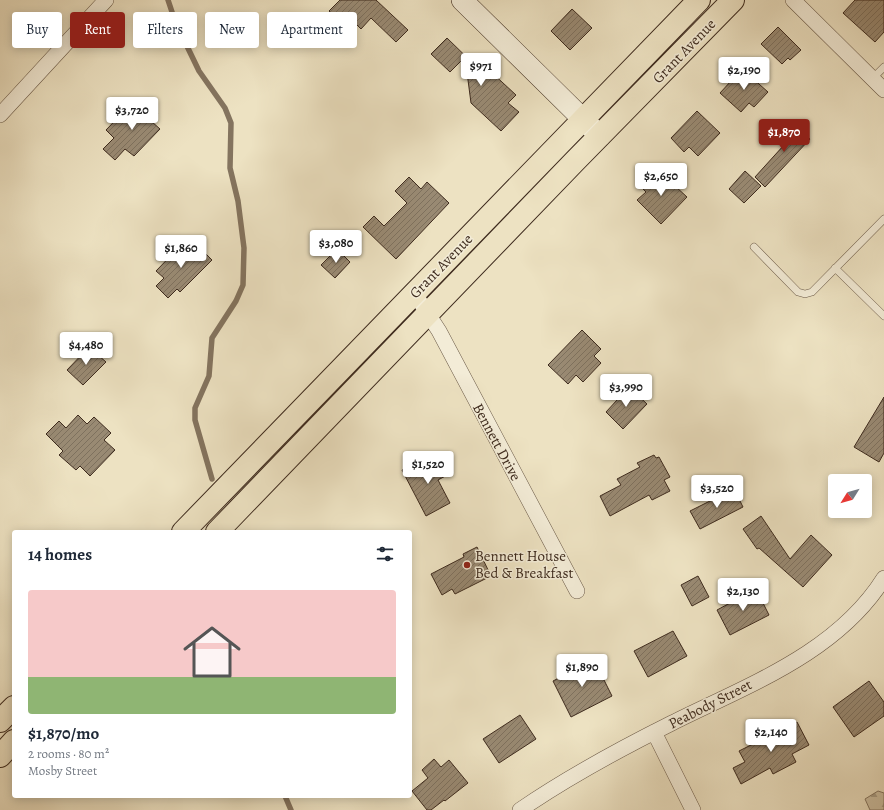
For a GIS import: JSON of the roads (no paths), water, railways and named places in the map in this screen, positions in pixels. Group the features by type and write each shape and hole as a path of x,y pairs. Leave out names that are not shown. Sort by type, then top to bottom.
{"main road":[{"name":"Grant Avenue","path":"185,530 699,0"},
{"name":"Grant Avenue","path":"219,530 733,0"},
{"path":"0,721 12,709"},
{"path":"0,756 12,743"}],"street":[{"path":"0,116 106,0"},
{"path":"462,0 600,136"},
{"path":"793,0 884,90"},
{"name":"Bennett Drive","path":"415,294 439,331 577,591"},
{"name":"Peabody Street","path":"520,810 587,769 654,732 790,663 816,647 835,634 852,618 867,602 884,578"},
{"path":"654,732 693,810"}],"lane":[{"path":"872,79 884,66"},
{"path":"754,247 798,292 805,294 812,292 884,219"},
{"path":"835,268 884,316"}],"waterway":[{"path":"168,0 179,33 199,71 225,108 231,123 230,168 238,201 244,248 243,285 236,301 212,338 209,376 195,408 195,420 212,479"},
{"path":"286,798 291,810"}],"place":[{"name":"Bennett House Bed & Breakfast","path":"467,565"}]}
